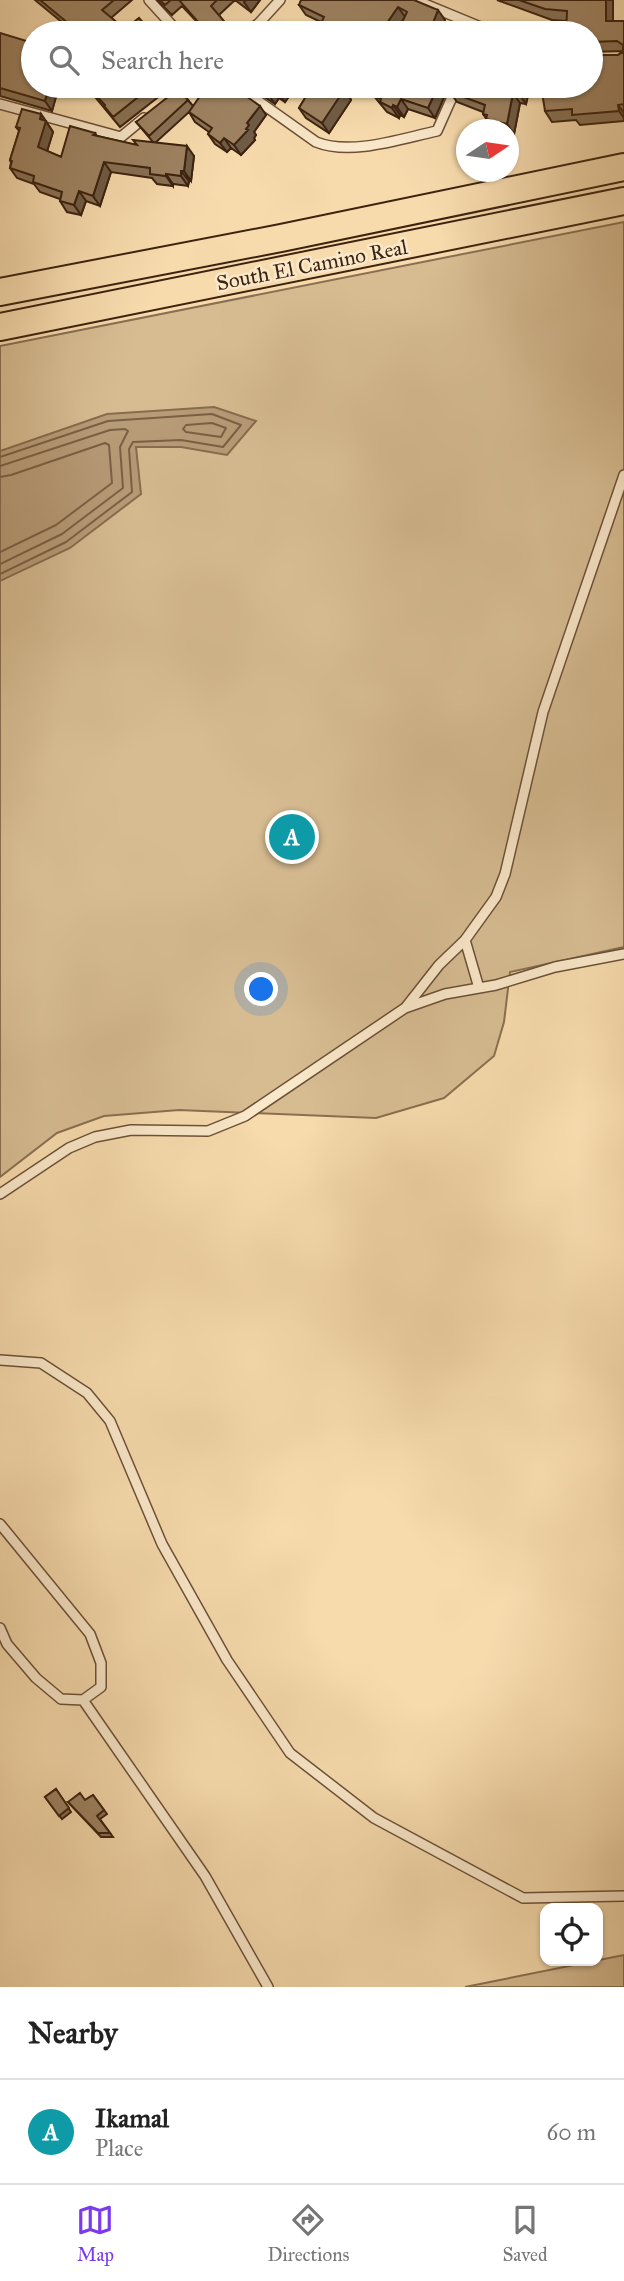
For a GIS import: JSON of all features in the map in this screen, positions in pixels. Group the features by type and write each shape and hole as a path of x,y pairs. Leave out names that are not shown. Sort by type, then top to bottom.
{"main road":[{"name":"South El Camino Real","path":"0,292 281,238 624,167"},
{"name":"South El Camino Real","path":"0,327 624,201"}],"lane":[{"path":"149,0 168,21"},
{"path":"258,21 280,0"},
{"path":"415,0 459,21"},
{"path":"254,98 316,142 330,148 348,149 437,131 452,98"},
{"path":"0,104 121,138 152,112"},
{"path":"405,1008 439,965 465,940 496,897 505,874 543,712 624,475"},
{"path":"465,940 479,988"},
{"path":"0,1194 69,1148 95,1137 131,1130 208,1131 245,1116 405,1008 555,967 624,954"},
{"path":"0,1360 41,1363 87,1392 110,1421 162,1544 227,1660 290,1753 374,1818 523,1898 624,1896"},
{"path":"0,1525 90,1634 101,1662 102,1687 83,1700 61,1699 36,1678 7,1644 0,1628"},
{"path":"83,1700 205,1876 268,1987"}],"shaded area":[{"path":"624,222 624,947 510,972 504,1022 494,1056 444,1098 376,1118 179,1110 104,1116 57,1133 0,1177 0,346"},
{"path":"624,1955 624,1987 465,1987 569,1966 603,1966 603,1959"}],"water":[{"path":"214,407 256,421 227,455 181,447 136,447 141,494 70,548 0,581 0,451 107,414"}],"building":[{"path":"40,0 114,0 102,10 115,21 65,21"},
{"path":"179,0 217,0 211,6 224,21 197,21"},
{"path":"301,0 414,0 438,10 434,21 403,21 407,12 398,7 388,21 322,21 324,17 299,5"},
{"path":"519,0 606,0 606,21 624,21 624,104 618,105 619,111 572,115 572,109 545,111 543,98 603,98 603,55 618,55 623,52 623,45 617,41 603,42 603,21 567,21 567,11 545,9"},
{"path":"0,33 21,39 21,94 0,88"},
{"path":"98,98 137,98 113,117"},
{"path":"167,98 188,100 149,136 136,122"},
{"path":"199,98 249,98 260,106 247,123 248,130 234,145 224,138 220,143 208,134 212,128 189,112"},
{"path":"305,98 339,98 322,123 299,108"},
{"path":"379,98 433,98 428,108 401,99 397,107 393,105 392,108 380,102"},
{"path":"466,98 512,98 508,119 486,119 487,115 483,114 485,105"},
{"path":"22,109 41,114 40,119 46,121 38,147 61,157 70,126 95,133 93,135 137,145 133,140 187,146 184,171 181,171 181,176 166,176 150,174 150,168 104,162 93,196 79,191 74,205 60,201 62,192 33,182 34,176 10,168 20,128 16,127"},
{"path":"56,1789 69,1808 59,1816 45,1797"},
{"path":"80,1793 85,1800 93,1795 104,1810 97,1816 110,1833 98,1833 68,1802"}],"place":[{"name":"Ikamal","path":"292,837"}]}
